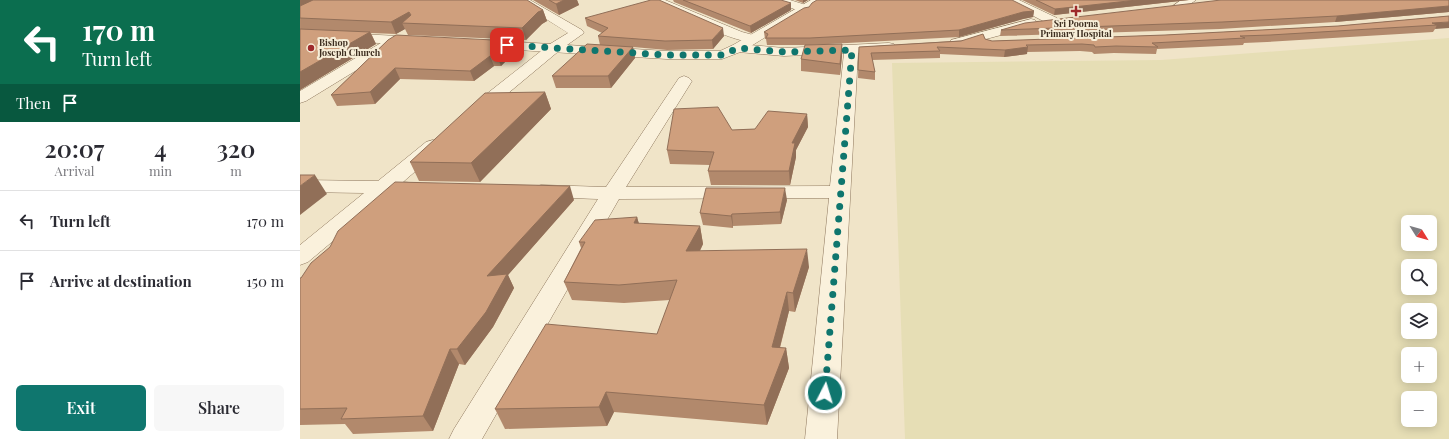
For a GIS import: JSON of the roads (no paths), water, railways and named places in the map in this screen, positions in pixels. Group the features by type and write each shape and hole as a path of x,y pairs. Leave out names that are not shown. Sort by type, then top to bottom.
{"street":[{"path":"655,0 737,35 752,39"},
{"path":"779,0 805,9"},
{"path":"475,44 554,47 667,55 722,55 738,48 819,0"},
{"path":"1010,0 1053,21"},
{"path":"462,122 554,47 577,33 526,1"},
{"path":"1164,8 1190,3"},
{"path":"960,42 1023,24 1068,19"},
{"path":"300,35 428,42"},
{"path":"300,98 396,40"},
{"path":"945,43 1014,41"},
{"path":"738,48 784,52 898,47"},
{"path":"821,439 852,50"},
{"path":"465,439 612,193 684,81"},
{"path":"300,257 444,137"},
{"path":"300,186 437,189"},
{"path":"525,191 612,193 841,192"}],"place":[{"name":"Sri Poorna Primary Hospital","path":"1076,11"},
{"name":"Bishop Joseph Church","path":"311,48"}]}
